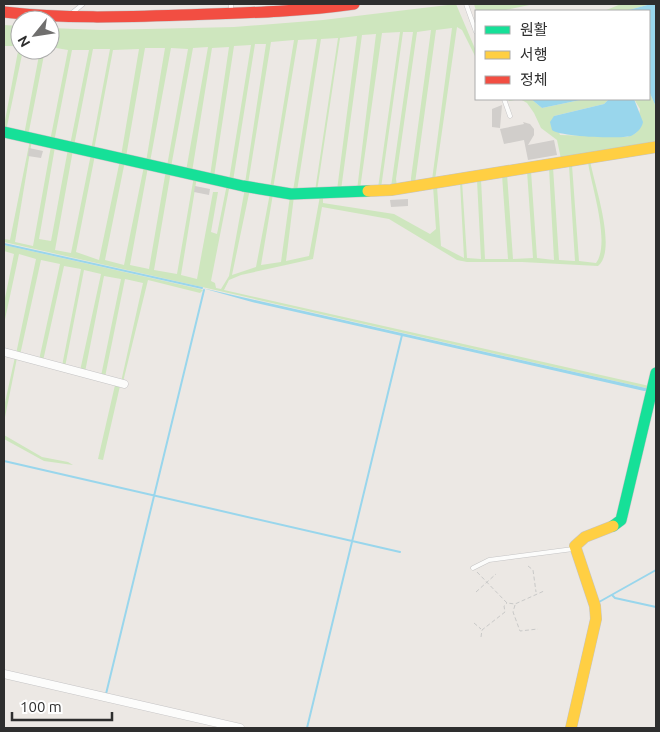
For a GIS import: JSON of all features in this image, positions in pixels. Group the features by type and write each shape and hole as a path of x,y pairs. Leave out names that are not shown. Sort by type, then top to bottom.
{"main road":[{"path":"4,12 69,16 231,9 265,13 354,4"},
{"path":"4,132 226,182 291,194 391,190 656,147"},
{"path":"571,728 596,619 595,606 575,550 577,543 583,538 614,526 621,520 656,373"}],"street":[{"path":"4,352 124,384"},
{"path":"4,674 240,728"}],"lane":[{"path":"69,16 83,4"},
{"path":"466,4 475,29"},
{"path":"504,100 510,116"},
{"path":"473,568 489,560 567,548 575,550"}],"path":[{"path":"528,566 533,570 536,593"},
{"path":"473,568 507,603 515,604 544,591"},
{"path":"476,592 496,574"},
{"path":"480,637 482,630 505,612 504,606 507,603"},
{"path":"515,604 513,612 520,631 538,629"},
{"path":"474,623 482,630"}],"green space":[{"path":"456,4 475,49 475,56 462,30 457,27 435,180 432,180 452,28 436,30 415,183 411,184 411,178 431,30 417,32 396,179 397,186 391,187 413,32 403,32 381,188 378,188 400,32 382,33 360,189 357,190 376,34 362,35 341,190 337,190 357,36 340,38 317,191 315,191 338,38 321,39 297,191 293,191 317,39 298,40 273,189 270,188 294,40 271,42 248,184 245,183 266,44 255,44 233,181 229,180 251,45 234,46 214,177 210,176 229,47 212,48 192,172 186,171 208,47 193,48 171,167 167,166 188,49 171,48 150,162 146,162 165,48 145,48 126,157 121,156 139,49 113,50 94,150 91,150 110,49 93,49 74,146 70,145 89,50 72,50 54,142 50,141 68,50 60,49 60,28 102,30 234,27 323,20"},
{"path":"474,4 534,4 506,10 476,10"},
{"path":"621,4 651,4 629,10 606,10"},
{"path":"4,25 10,25 10,46 4,46"},
{"path":"16,60 21,60 6,131 4,126"},
{"path":"38,60 43,60 28,136 24,135"},
{"path":"650,93 656,107 656,141 561,159 557,140 541,128 527,103 522,100 532,100 542,108 580,100 608,100 604,104 554,116 560,135 627,137 636,133 640,109 635,100 650,100"},
{"path":"30,140 32,140 15,242 33,246 51,146 55,147 39,239 51,241 68,149 73,150 55,250 71,253 91,154 95,155 76,252 99,260 120,160 125,161 105,260 124,265 144,166 148,167 130,265 149,269 166,170 171,171 154,270 177,274 194,176 197,177 181,275 197,279 213,192 218,192 211,232 217,234 227,184 230,184 211,281 215,283 216,288 221,289 229,276 245,188 250,189 232,275 256,267 270,193 273,194 261,265 281,262 290,196 294,196 286,261 309,256 320,196 323,196 323,203 394,214 430,234 436,229 433,186 462,181 467,258 481,259 477,180 464,181 590,160 605,231 606,246 604,258 598,266 522,262 467,262 457,260 389,219 322,207 313,259 241,275 229,280 224,290 651,387 650,389 4,242 4,239 10,240","holes":["588,162 601,228 602,242 596,263 579,261 572,165","569,166 575,261 559,260 553,167","549,168 554,260 537,258 531,171","527,171 533,258 513,259 507,174","502,175 508,259 485,259 481,179","460,182 464,258 441,246 437,186"]},
{"path":"4,245 203,290 200,293 148,280 123,382 121,382 143,283 125,279 105,377 101,376 121,279 104,276 85,372 80,371 101,274 84,270 65,367 62,366 81,269 64,266 43,361 39,360 60,264 41,260 20,355 16,354 36,259 19,254 4,324 4,303 14,254 4,251"},
{"path":"15,357 17,358 4,422 4,407"},
{"path":"115,385 120,386 103,460 98,459"},
{"path":"4,435 42,457 68,462 73,465 44,461 4,439"}],"water":[{"path":"656,4 656,107 650,93 650,10 629,10"},
{"path":"532,100 580,100 542,108"},
{"path":"608,100 634,100 643,122 640,128 631,136 625,137 591,137 552,130 550,122 554,116 604,104"},
{"path":"202,288 650,389 649,391 644,391 252,302"}],"building":[{"path":"502,105 500,128 492,127 492,109"},
{"path":"523,122 530,124 534,129 534,135 528,145 554,140 557,155 528,160 524,140 504,144 500,129 524,124"},
{"path":"29,148 43,151 41,158 28,156"},
{"path":"195,186 210,189 209,195 194,192"},
{"path":"408,199 408,206 391,207 390,200"}],"waterway":[{"path":"4,244 202,288"},
{"path":"106,694 204,290"},
{"path":"307,728 402,335"},
{"path":"4,461 400,552"},
{"path":"599,602 656,570"},
{"path":"612,595 615,598 656,607"}],"traffic: fast":[{"path":"4,132 243,186 291,194 368,191"},
{"path":"613,526 621,520 656,373"}],"traffic: slow":[{"path":"368,191 391,190 656,147"},
{"path":"571,728 596,619 595,606 575,546 585,537 613,526"}],"traffic: jam":[{"path":"4,12 71,17 138,16 268,12 354,4"}]}
